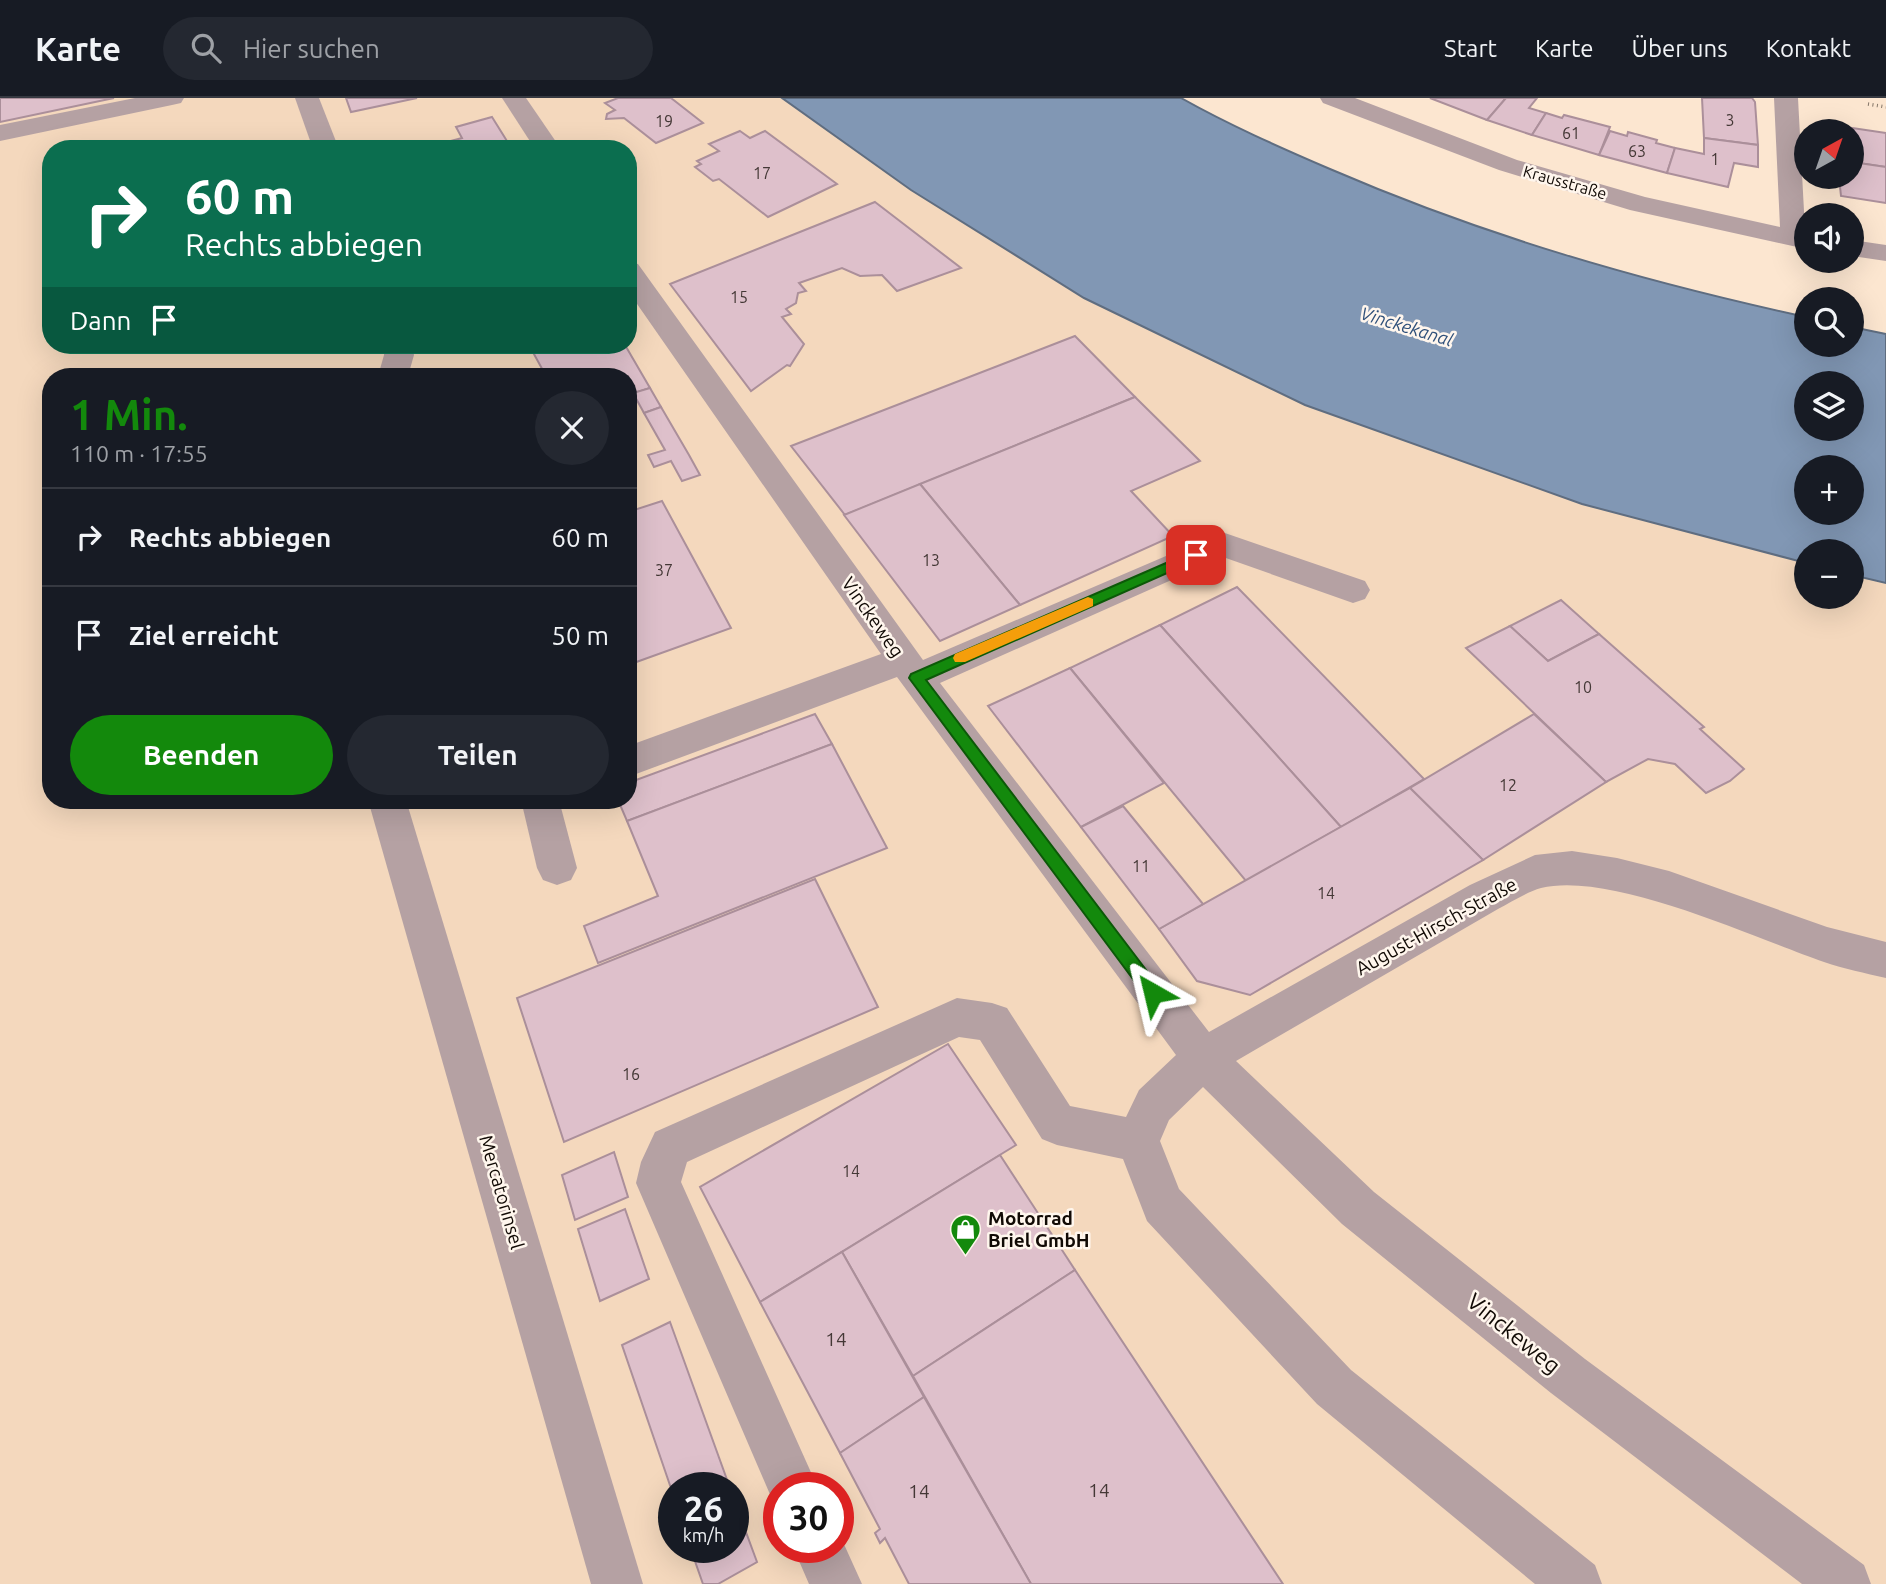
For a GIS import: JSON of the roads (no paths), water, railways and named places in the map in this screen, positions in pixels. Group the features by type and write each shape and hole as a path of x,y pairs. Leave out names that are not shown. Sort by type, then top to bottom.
{"street":[{"path":"0,134 172,98"},
{"path":"307,98 323,140"},
{"path":"514,98 542,140"},
{"name":"Krausstraße","path":"1332,98 1508,165 1639,204 1794,239"},
{"path":"1786,98 1796,203"},
{"path":"1864,250 1886,253"},
{"name":"Vinckeweg","path":"637,283 910,669 1203,1058 1358,1208 1568,1376 1845,1584"},
{"path":"637,759 910,669 1222,544 1353,590"},
{"name":"Mercatorinsel","path":"390,809 617,1584"},
{"path":"542,809 557,868"},
{"name":"August-Hirsch-Straße","path":"1203,1058 1484,897 1535,872 1572,868 1617,875 1669,888 1827,945 1886,960"},
{"path":"786,1472 658,1183 663,1162 671,1147 957,1017 992,1022 1057,1124 1138,1141"},
{"path":"1203,1058 1154,1105 1138,1141 1163,1205 1334,1387 1576,1584"},
{"path":"826,1563 836,1584"}],"water":[{"name":"Vinckekanal","path":"782,98 1181,98 1236,127 1388,193 1505,236 1624,272 1794,314 1794,357 1864,357 1864,329 1886,334 1886,583 1864,578 1864,539 1794,539 1794,560 1582,504 1305,405 1084,298 911,190"}],"place":[{"name":"Motorrad Briel GmbH","path":"965,1256"}]}
